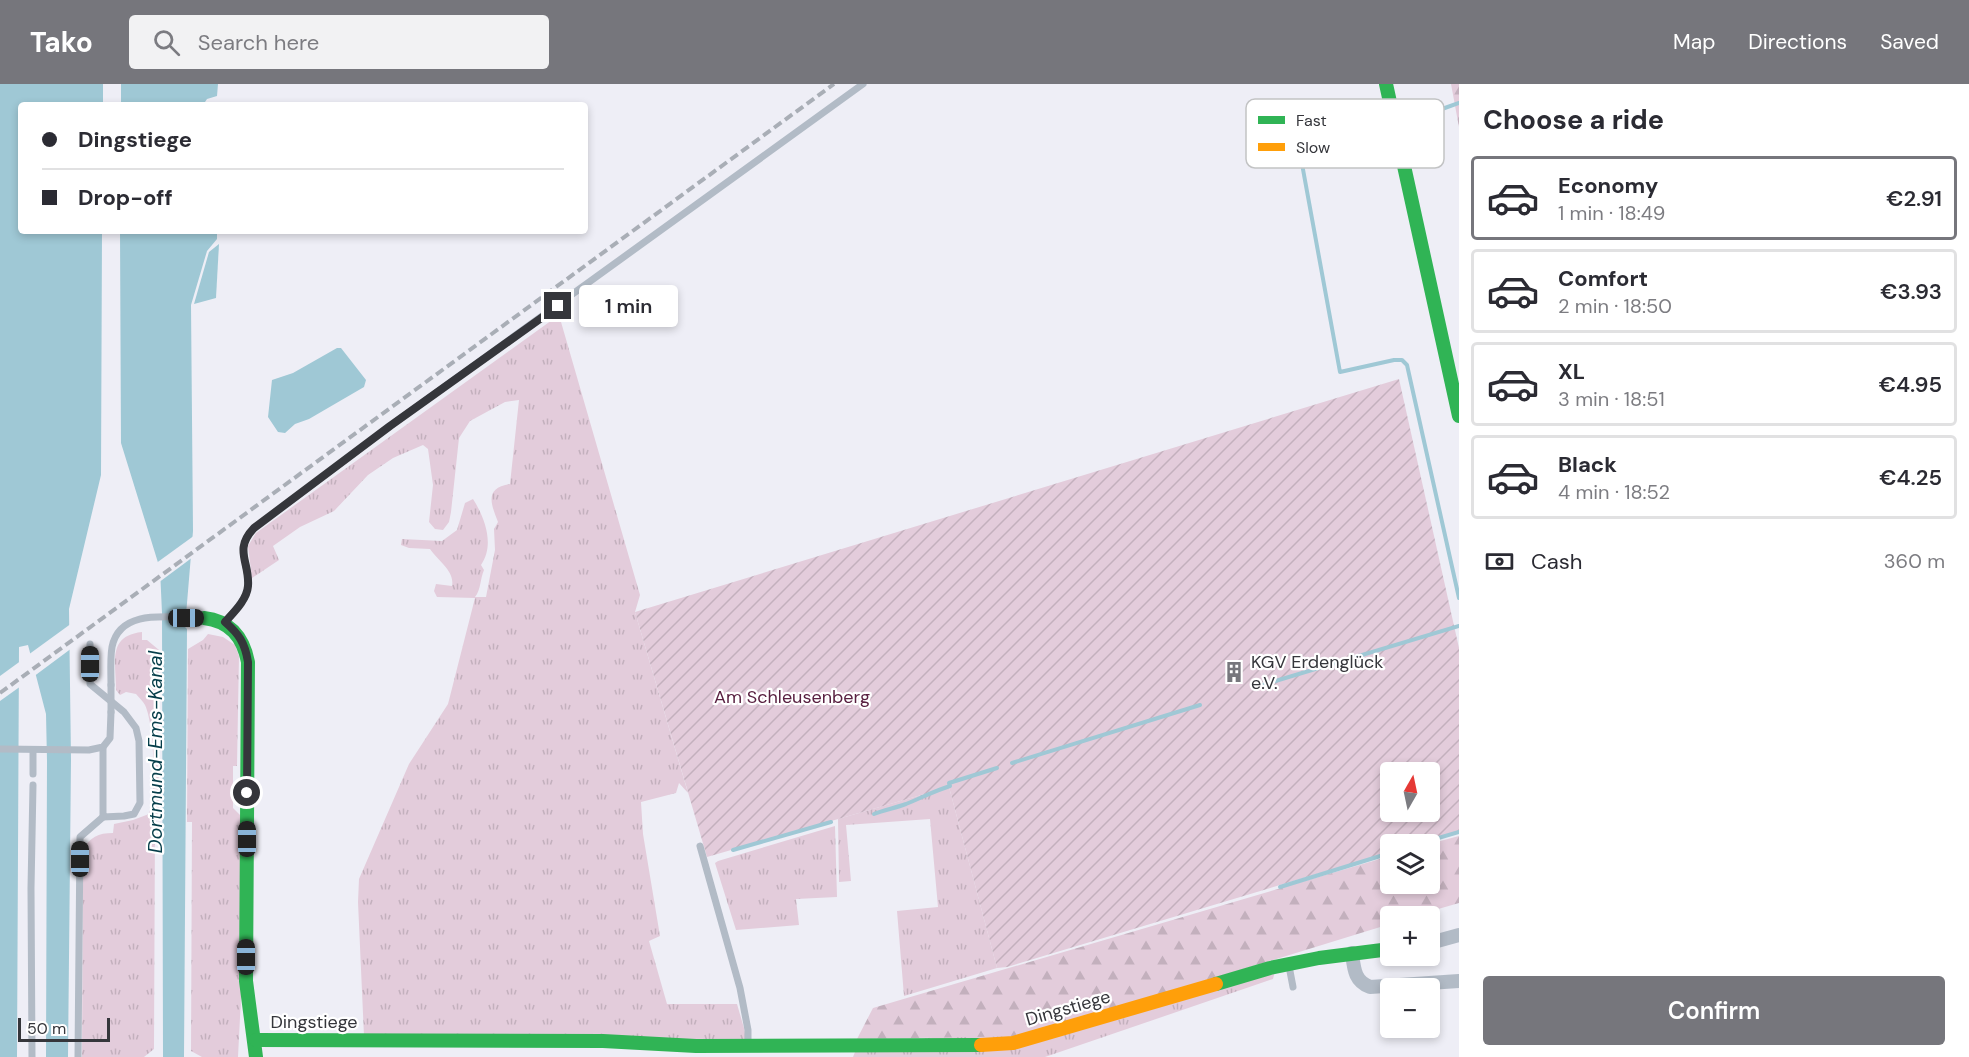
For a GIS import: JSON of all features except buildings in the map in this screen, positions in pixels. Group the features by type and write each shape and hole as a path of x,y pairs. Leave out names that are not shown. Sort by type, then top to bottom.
{"main road":[{"path":"1386,84 1389,99"},
{"path":"1404,168 1459,416"},
{"path":"204,618 214,618 225,622"},
{"name":"Dingstiege","path":"225,622 243,641 248,662 246,981 247,1004 256,1040 510,1040 748,1046 991,1045 1013,1043 1288,964 1380,950"},
{"path":"256,1040 256,1057"}],"street":[{"path":"1440,940 1459,935"},
{"path":"1352,953 1354,971 1358,979 1370,987 1459,981"}],"lane":[{"path":"225,622 246,595 248,586 243,542 254,528 390,426 863,84"},
{"path":"103,817 103,747 110,738 112,647 116,635 124,626 144,618 204,618"},
{"path":"78,1057 80,837 103,817 134,814 140,803 139,741 136,728 129,717 90,684 90,644"},
{"path":"0,749 89,750 103,747"},
{"path":"33,750 33,774"},
{"path":"32,1057 33,786"},
{"path":"700,846 740,988 748,1030 748,1046"},
{"path":"1288,964 1293,987"}],"green space":[{"path":"1451,84 1459,84 1459,127"},
{"path":"559,315 640,595 635,612 688,793 679,783 676,793 641,802 643,834 660,936 649,941 667,1004 737,1004 748,1042 364,1036 359,879 409,764 448,704 475,598 437,597 434,591 436,584 452,586 448,571 430,549 409,548 401,545 402,539 442,541 457,530 465,503 473,499 484,523 488,540 481,565 484,570 475,597 486,597 495,550 494,529 498,522 492,498 496,489 510,484 519,400 505,402 470,421 459,438 451,512 449,522 443,530 435,529 429,522 433,485 428,449 423,445 393,458 368,475 334,511 300,527 273,546 279,560 252,578 248,546 256,533"},
{"name":"Am Schleusenberg","path":"1399,379 1459,648 1459,831 1440,836 1440,834 1380,834 1380,855 1007,967 997,968 949,787 707,857 635,612"},
{"path":"142,632 142,640 147,640 159,650 159,654 152,654 152,661 159,661 159,814 155,821 154,1049 144,1057 82,1057 83,850 95,837 113,833 114,824 149,814 153,791 151,728 144,704 136,694 126,692 120,695 116,690 115,660 118,645 131,634"},
{"path":"208,634 223,637 235,645 239,656 237,766 233,766 233,808 241,816 241,998 238,1057 202,1057 191,1051 192,822 187,822 188,649"},
{"path":"949,787 997,968 904,996 897,911 938,907 930,819 846,825 851,881 839,882 838,819"},
{"path":"835,826 837,897 796,899 799,925 736,930 715,863"},
{"path":"1459,836 1459,903 1440,908 1440,906 1380,906 1380,927 1026,1036 857,1039 873,1008 1380,859 1380,894 1440,894 1440,841"},
{"path":"1275,971 1273,979 1045,1057 853,1057 855,1052"}],"water":[{"path":"0,84 103,84 103,102 18,102 18,234 102,234 101,475 69,609 71,760 68,1057 46,1057 46,714 28,645 19,647 17,1057 0,1057"},
{"path":"121,84 218,84 217,96 205,102 121,102"},
{"path":"120,234 217,234 217,239 207,251 191,305 193,531 185,627 187,629 184,1057 163,1057 160,569 121,443"},
{"path":"219,244 216,298 194,304 209,252"},
{"path":"337,348 341,348 366,380 364,387 309,419 295,424 285,433 278,432 268,417 272,380 293,373"}],"pier":[{"path":"195,535 193,557 158,583 155,564"},
{"path":"72,623 72,648 33,677 28,655"},
{"path":"22,660 21,686 0,701 0,676"}],"waterway":[{"path":"1444,108 1459,103"},
{"path":"1303,168 1340,372 1394,360 1402,360 1407,365 1459,598"},
{"path":"1259,686 1459,626"},
{"path":"1012,763 1200,705"},
{"path":"874,814 950,786 949,783 997,768"},
{"path":"733,850 831,822"},
{"path":"1440,838 1459,832"},
{"path":"1280,887 1380,856"}],"railway":[{"path":"0,693 834,84"}],"traffic: fast":[{"path":"1386,84 1389,99"},
{"path":"1404,168 1459,416"},
{"path":"204,618 221,623 234,632 243,645 248,662 246,981 256,1057"},
{"path":"1216,984 1270,968 1319,958 1380,950"},
{"path":"256,1040 603,1041 696,1046 981,1045"}],"traffic: slow":[{"path":"981,1045 1013,1043 1216,984"}],"place":[{"name":"KGV Erdenglück e.V.","path":"1234,672"}],"route":[{"path":"247,793 248,662 243,641 225,622 246,595 248,586 243,542 254,528 390,426 558,306"}],"water label":[{"name":"Dortmund-Ems-Kanal","path":"155,752"}]}
